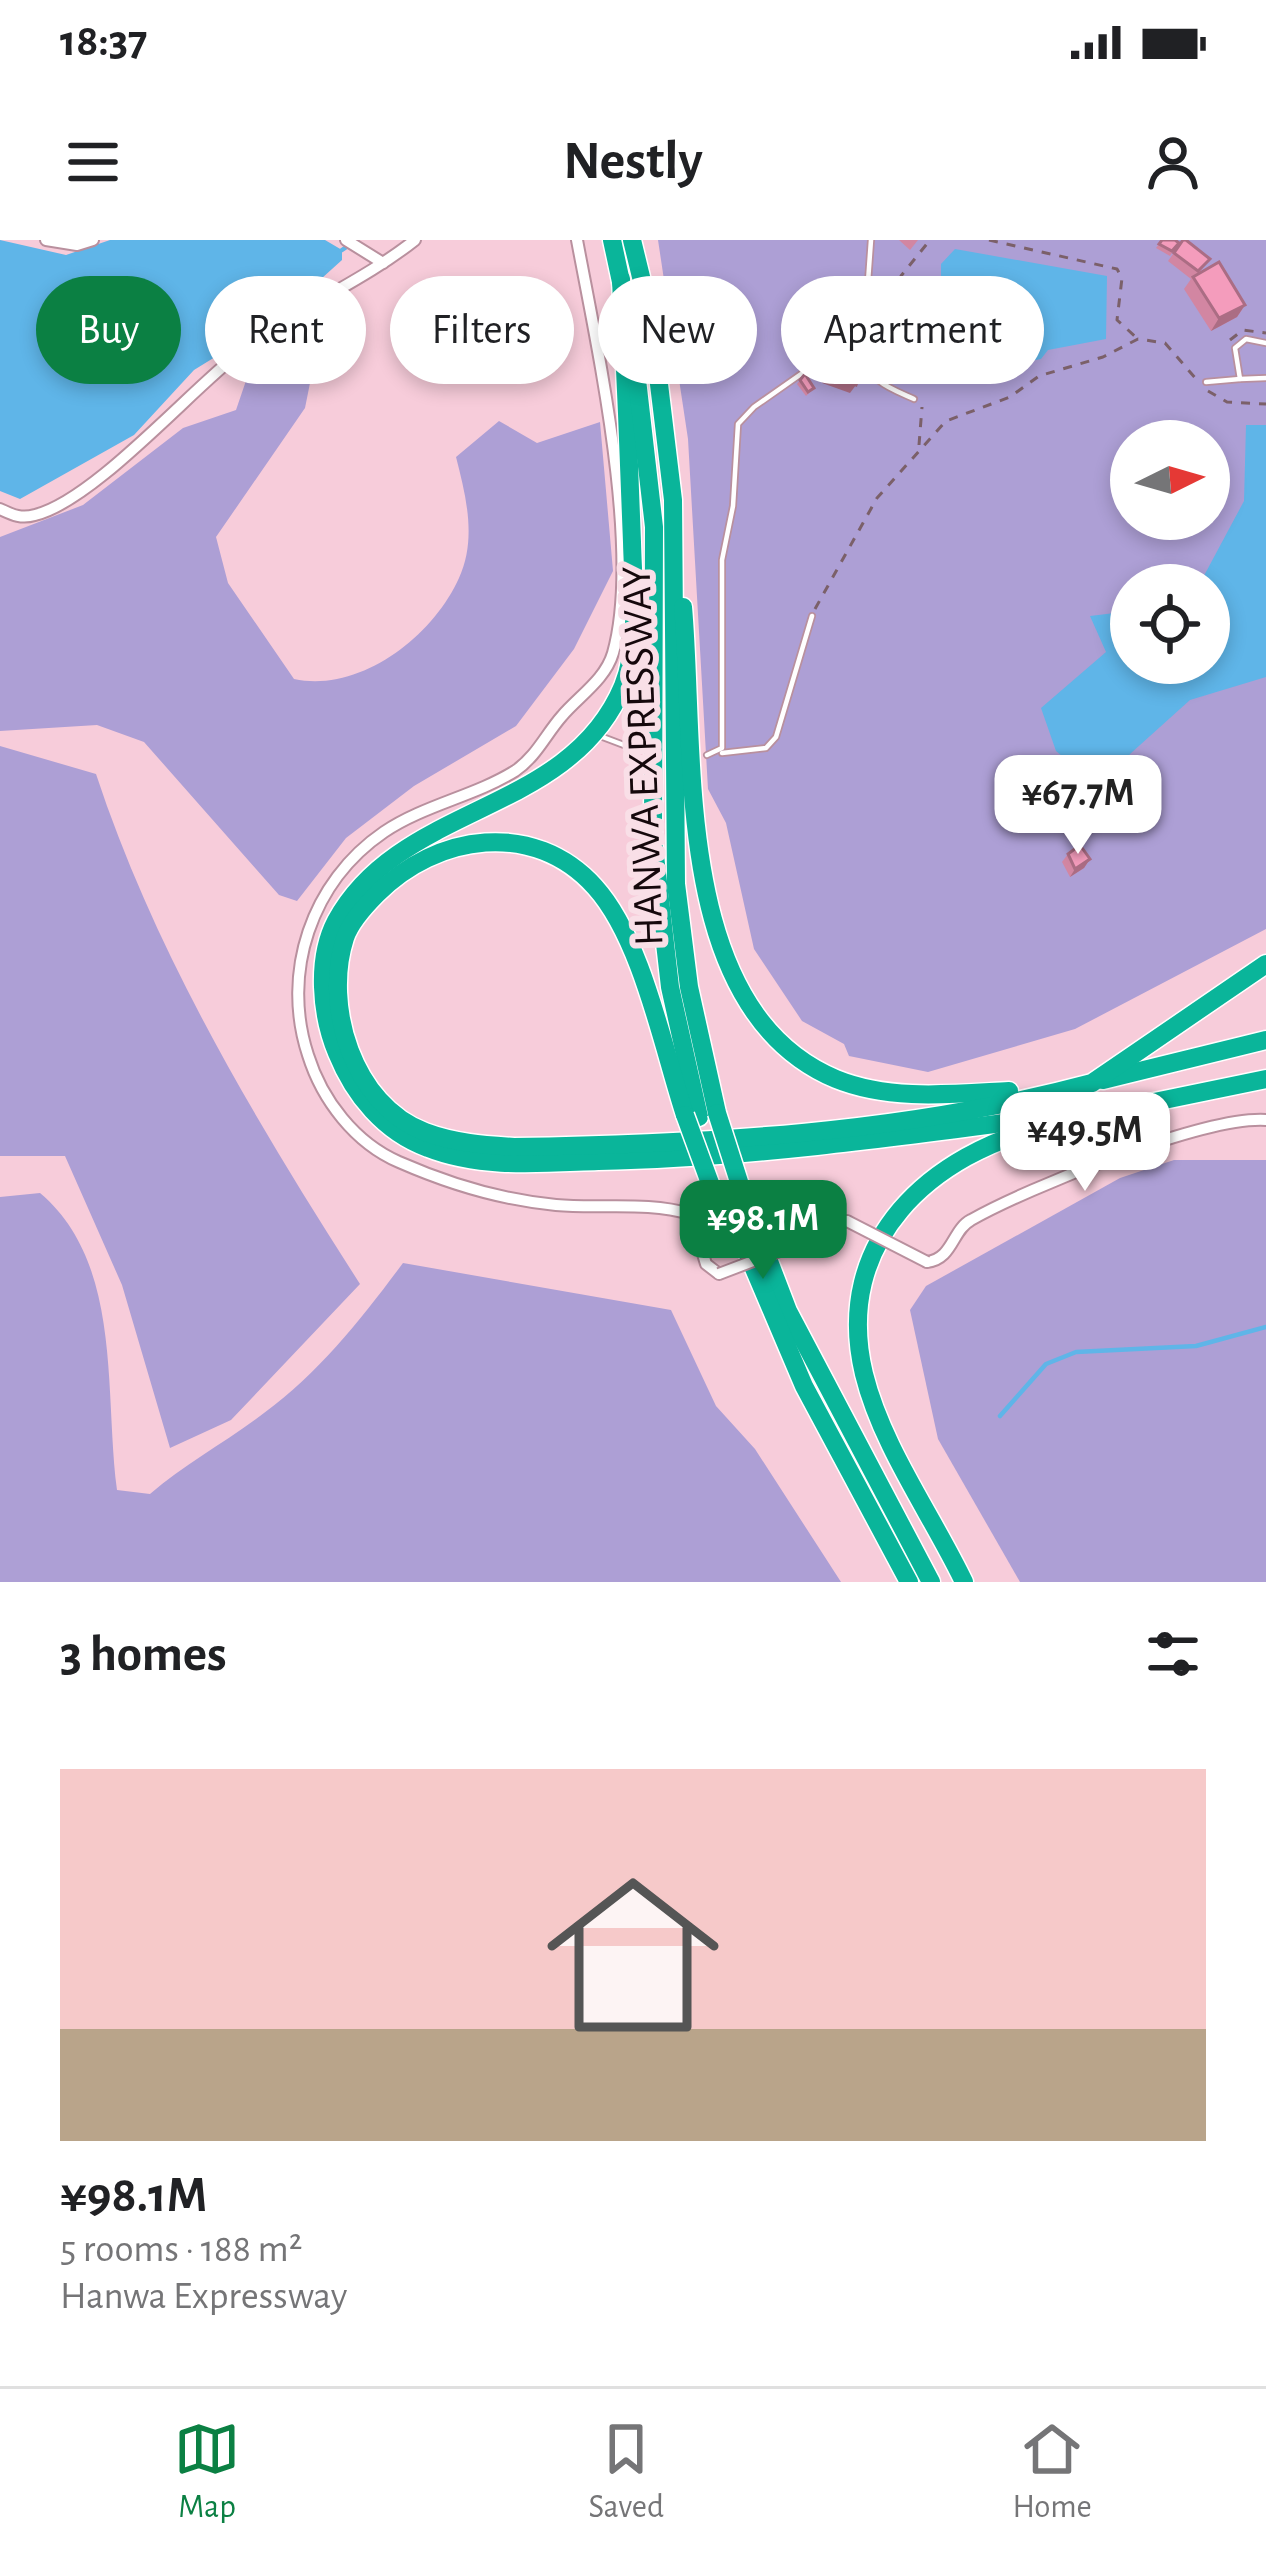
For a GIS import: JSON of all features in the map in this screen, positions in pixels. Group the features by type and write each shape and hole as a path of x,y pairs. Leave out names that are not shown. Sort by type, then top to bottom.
{"highway":[{"path":"612,240 621,279 638,446 634,613 624,683 601,725 557,771 426,834 379,866 334,925 323,974 327,1030 363,1098 384,1125 424,1147 465,1160 536,1163 784,1150 1138,1105"},
{"name":"HANWA EXPRESSWAY","path":"632,240 651,318 673,500 676,884 700,1115"},
{"name":"HANWA EXPRESSWAY","path":"638,446 654,527 653,838 670,987 700,1115 788,1353 909,1582"},
{"path":"673,500 706,888 723,952 748,1005 797,1055 858,1085 938,1095 1070,1089"},
{"path":"725,1191 700,1115 628,941 594,886 540,850 476,839 413,862 370,902 345,935 341,1022 359,1075 405,1121 477,1145 762,1137 968,1110 1266,1040"},
{"path":"1092,1083 1266,964"},
{"path":"964,1582 878,1414 863,1372 859,1318 863,1284 890,1222 920,1187 970,1151 1042,1126 1266,1079"},
{"path":"1210,1090 1266,1089"},
{"name":"HANWA EXPRESSWAY","path":"725,1191 931,1582"}],"street":[{"path":"46,240 77,245 93,240"},
{"path":"346,240 379,261"},
{"path":"0,509 19,517 39,514 68,497 145,438 245,348 416,240"},
{"path":"577,240 608,408 620,566 612,656 571,713 514,772 383,833 350,864 307,927 297,970 303,1040 328,1098 351,1130 395,1161 487,1193 557,1205 652,1206 692,1214 706,1264 711,1273 719,1274 847,1221 927,1262 945,1254 964,1223 1045,1184 1222,1125 1266,1120"}],"lane":[{"path":"869,276 872,240"},
{"path":"1240,380 1238,343 1246,339 1266,344"},
{"path":"1206,382 1266,378"},
{"path":"719,753 722,560 733,506 738,424 786,384"},
{"path":"882,384 914,399"},
{"path":"706,755 759,750 772,742 812,616"},
{"path":"600,736 637,750"}],"path":[{"path":"989,240 1117,269 1122,278 1116,312 1120,325 1138,339 1165,343 1213,395 1227,402 1266,404"},
{"path":"901,276 928,242"},
{"path":"812,616 852,536 919,447 946,421 1010,397 1040,376 1103,357 1138,339"},
{"path":"914,399 923,409 919,447"}],"shaded area":[{"path":"658,240 1266,240 1266,929 1075,1029 928,1072 849,1056 844,1044 802,1021 754,949 726,823 708,789 688,439 680,384 757,384 757,276 663,276"},
{"path":"245,384 310,384 305,408 216,537 228,583 294,679 319,681 343,678 391,656 447,600 464,563 469,533 456,457 499,421 537,443 600,422 613,571 574,649 516,726 414,786 346,838 297,901 279,895 144,742 97,725 0,731 0,537 83,505 183,428 236,410"},
{"path":"0,746 96,774 148,908 212,1037 360,1284 231,1420 170,1448 122,1285 65,1156 0,1156"},
{"path":"1174,1160 1266,1160 1266,1582 1020,1582 938,1439 910,1310 926,1286 1120,1178"},
{"path":"40,1193 67,1222 97,1292 105,1331 117,1490 150,1494 250,1424 304,1380 403,1263 671,1310 716,1406 755,1449 841,1582 0,1582 0,1197"}],"water":[{"path":"0,240 66,255 110,240 325,240 342,250 342,260 324,276 205,276 205,363 134,435 20,499 0,491"},
{"path":"955,249 1107,276 1106,339 1048,350 1044,355 1044,276 941,276 941,264"},
{"path":"1246,425 1266,425 1266,677 1190,700 1130,754 1104,792 1056,751 1041,708 1106,652 1090,616 1110,614 1110,684 1230,684 1230,564 1210,564 1223,540 1230,540 1230,527 1244,501"}],"building":[{"path":"1162,240 1179,243 1172,251 1159,244"},
{"path":"1183,240 1210,259 1198,271 1174,253"},
{"path":"1219,262 1245,305 1219,318 1193,277"},
{"path":"1088,796 1096,810 1074,824 1066,810"},
{"path":"1080,845 1090,859 1075,869 1068,854"}],"waterway":[{"path":"342,250 357,240"},
{"path":"1000,1416 1046,1364 1076,1352 1196,1346 1266,1327"}]}
